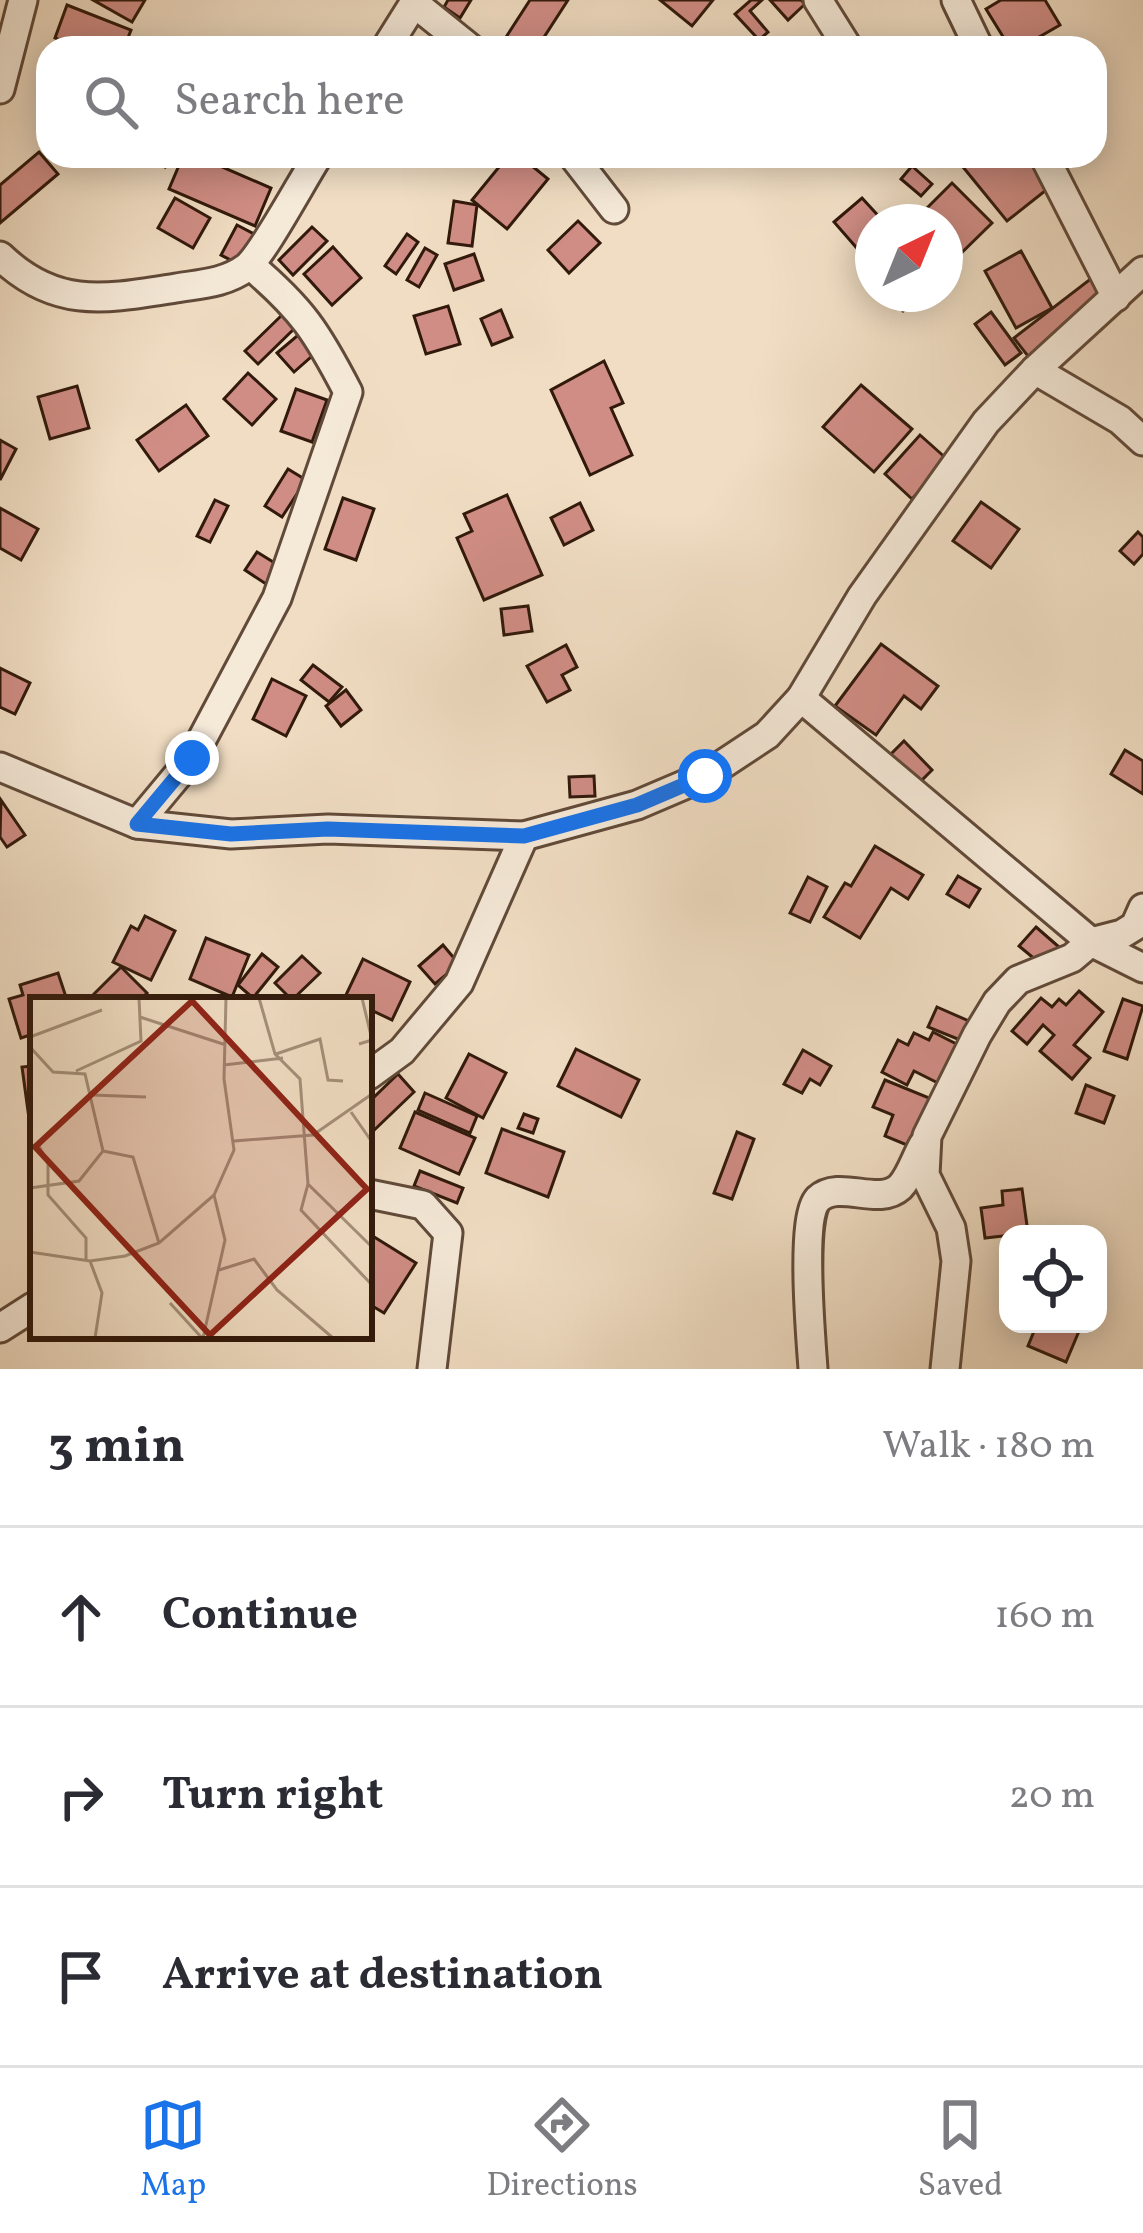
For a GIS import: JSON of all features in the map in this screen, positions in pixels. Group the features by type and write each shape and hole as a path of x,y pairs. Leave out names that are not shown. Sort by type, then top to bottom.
{"street":[{"path":"0,89 22,0"},
{"path":"818,0 840,36"},
{"path":"956,0 973,36"},
{"path":"394,36 415,2 456,36"},
{"path":"0,256 50,290 100,300 224,280 250,265 310,168"},
{"path":"582,168 614,209"},
{"path":"1050,168 1116,297"},
{"path":"137,824 192,758 277,598 348,392 296,304 250,265"},
{"path":"0,767 137,824 231,834 328,829 524,836 637,805 705,776 767,735 801,698 862,596 986,422 1035,370 1143,272"},
{"path":"1035,370 1120,420 1143,441"},
{"path":"801,698 1091,942 1143,968"},
{"path":"372,1074 402,1051 459,983 524,836"},
{"path":"813,1369 808,1266 811,1210 820,1197 831,1192 885,1195 902,1186 997,1002 1018,980 1072,958 1091,942 1135,926 1143,908"},
{"path":"927,1136 925,1175 951,1228 956,1261 945,1369"},
{"path":"372,1195 423,1205 448,1232 432,1369"},
{"path":"0,1328 30,1308"}],"building":[{"path":"93,0 145,0 132,22"},
{"path":"448,0 471,0 460,18 444,7"},
{"path":"530,0 568,0 545,36 507,36"},
{"path":"660,0 713,0 692,26"},
{"path":"751,0 762,0 750,11 768,32 755,36 735,14"},
{"path":"770,0 801,0 805,4 788,20"},
{"path":"1001,0 1045,0 1060,25 1041,36 1003,36 986,9"},
{"path":"67,5 131,30 129,36 56,36"},
{"path":"36,155 36,168 53,168 58,174 0,223 0,185"},
{"path":"178,168 225,168 271,188 255,226 169,189"},
{"path":"498,168 535,168 548,179 507,229 472,200"},
{"path":"914,168 932,184 921,196 901,179"},
{"path":"964,168 1035,168 1050,187 1007,221"},
{"path":"952,183 992,223 963,251 963,204 931,204"},
{"path":"175,198 210,218 193,248 158,228"},
{"path":"454,201 477,205 472,246 448,243"},
{"path":"855,204 855,246 834,222"},
{"path":"578,221 600,243 569,273 548,250"},
{"path":"237,225 258,236 242,266 221,255"},
{"path":"312,227 327,241 293,275 279,260"},
{"path":"407,234 418,242 396,274 385,266"},
{"path":"333,247 361,278 332,305 304,274"},
{"path":"425,248 437,255 419,287 407,280"},
{"path":"1021,251 1052,308 1016,328 985,271"},
{"path":"474,254 483,280 454,290 445,264"},
{"path":"1097,274 1114,296 1031,360 1014,338"},
{"path":"448,306 460,344 426,354 414,316"},
{"path":"501,310 512,337 492,345 481,319"},
{"path":"991,312 1021,353 1005,365 975,324"},
{"path":"284,313 297,326 258,364 245,351"},
{"path":"304,330 320,349 294,372 277,353"},
{"path":"604,361 623,403 611,408 632,455 590,475 551,390"},
{"path":"248,373 276,399 252,425 224,399"},
{"path":"861,385 912,429 874,472 823,427"},
{"path":"77,386 89,428 50,439 38,397"},
{"path":"296,389 327,400 312,442 281,431"},
{"path":"186,405 208,436 159,471 137,440"},
{"path":"920,435 948,460 912,499 885,474"},
{"path":"0,440 16,449 0,480"},
{"path":"288,469 306,480 282,517 265,506"},
{"path":"507,495 542,575 484,600 457,538 472,531 464,514"},
{"path":"343,498 374,509 356,560 325,549"},
{"path":"215,500 228,506 210,542 197,536"},
{"path":"981,502 1019,529 991,568 953,541"},
{"path":"580,503 593,530 564,545 551,518"},
{"path":"0,508 38,529 21,560 0,548"},
{"path":"1138,532 1143,537 1143,554 1134,564 1120,551"},
{"path":"257,552 278,565 266,584 245,570"},
{"path":"528,606 532,631 504,635 501,609"},
{"path":"881,644 938,686 921,709 904,696 876,735 835,706"},
{"path":"566,645 577,667 562,675 570,690 547,702 527,666"},
{"path":"313,665 342,687 329,702 301,680"},
{"path":"0,668 30,683 15,714 0,707"},
{"path":"272,679 306,696 286,736 253,719"},
{"path":"346,690 361,710 341,726 326,706"},
{"path":"904,741 932,770 916,786 888,757"},
{"path":"1125,750 1143,761 1143,794 1111,774"},
{"path":"594,776 595,796 570,797 569,777"},
{"path":"1,800 25,835 7,847 0,837"},
{"path":"875,846 923,875 908,899 891,888 860,938 824,917 845,883 851,886"},
{"path":"958,876 980,889 969,907 947,894"},
{"path":"808,877 827,887 810,922 790,913"},
{"path":"145,916 175,931 151,980 113,962 131,926 138,930"},
{"path":"1036,927 1059,947 1043,966 1019,946"},
{"path":"206,938 249,955 232,997 190,979"},
{"path":"443,945 459,964 435,984 419,966"},
{"path":"262,954 278,967 254,997 238,985"},
{"path":"302,956 320,973 295,997 275,983"},
{"path":"363,959 410,982 392,1020 372,1010 372,997 345,997"},
{"path":"121,967 147,993 143,997 92,996"},
{"path":"58,973 66,997 30,997 30,1035 21,1038 9,999 23,995 20,985"},
{"path":"1079,991 1103,1012 1074,1045 1090,1058 1072,1079 1040,1051 1054,1035 1043,1025 1027,1044 1012,1031 1041,998 1052,1007 1059,999 1066,1005"},
{"path":"1123,999 1143,1006 1127,1059 1104,1051"},
{"path":"937,1007 978,1025 970,1044 928,1027"},
{"path":"933,1032 968,1050 948,1088 914,1071 907,1085 882,1072 898,1040 908,1045 914,1033 929,1040"},
{"path":"576,1049 639,1080 621,1117 558,1086"},
{"path":"803,1050 831,1066 820,1085 810,1079 802,1093 784,1084"},
{"path":"469,1054 506,1073 483,1118 446,1098"},
{"path":"30,1066 30,1126 22,1067"},
{"path":"398,1074 414,1092 372,1132 372,1099"},
{"path":"885,1080 939,1102 919,1150 885,1136 893,1115 873,1107"},
{"path":"1086,1085 1114,1096 1104,1123 1076,1113"},
{"path":"425,1093 477,1116 470,1133 418,1110"},
{"path":"415,1112 475,1138 459,1174 400,1148"},
{"path":"524,1114 538,1119 533,1133 518,1128"},
{"path":"502,1129 564,1152 548,1197 486,1173"},
{"path":"737,1132 754,1139 732,1199 714,1193"},
{"path":"420,1171 463,1188 457,1203 414,1186"},
{"path":"1022,1189 1027,1225 999,1225 999,1236 985,1238 981,1208 1003,1205 1002,1191"},
{"path":"372,1236 416,1263 384,1313 372,1306"},
{"path":"1033,1333 1078,1333 1066,1362 1028,1346"}],"route":[{"path":"192,758 137,824 231,834 328,829 524,836 637,805 705,776"}]}
